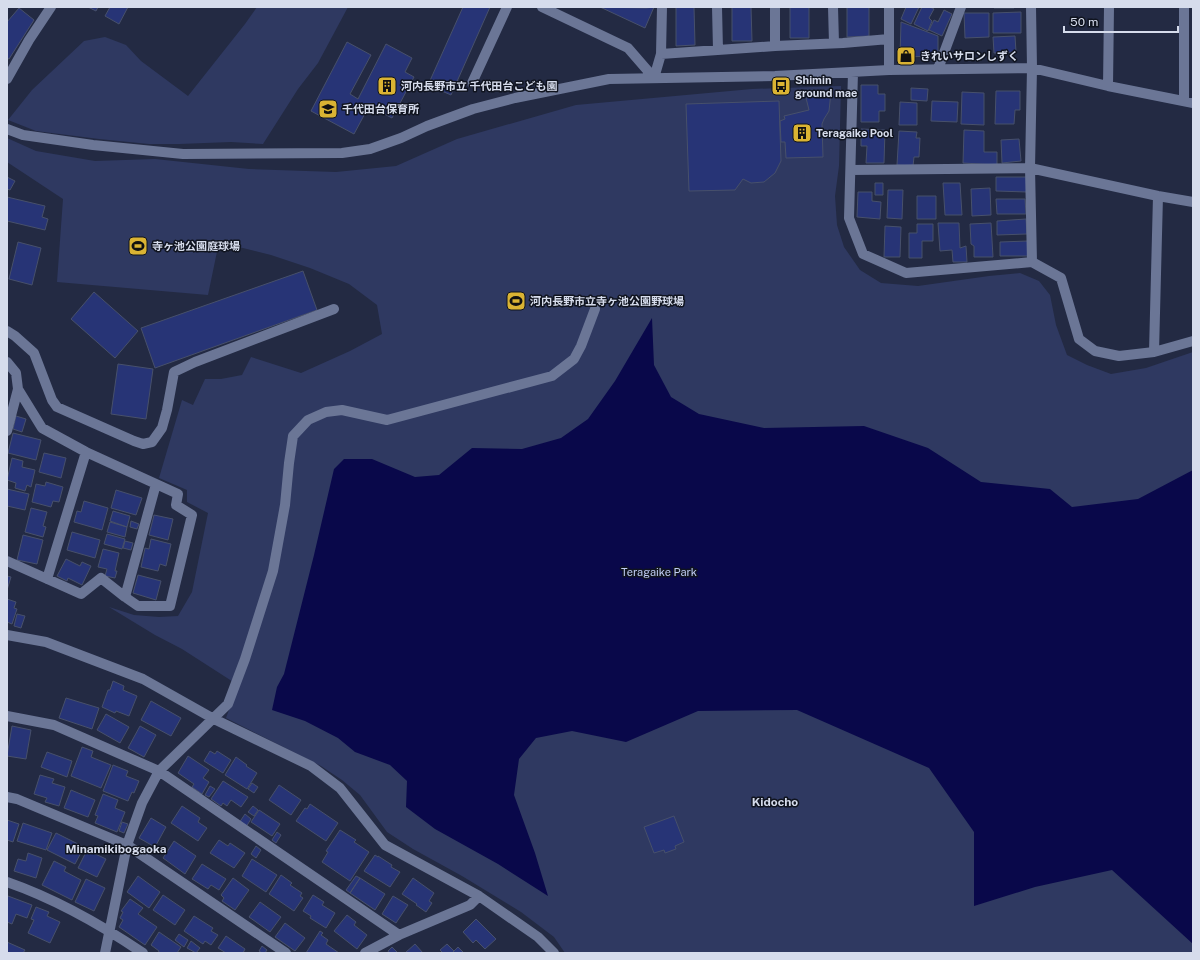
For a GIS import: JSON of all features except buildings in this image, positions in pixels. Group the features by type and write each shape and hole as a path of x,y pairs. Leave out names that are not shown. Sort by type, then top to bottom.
{"street":[{"path":"7,79 29,40 51,7"},
{"path":"472,83 507,7"},
{"path":"542,7 628,48 654,78"},
{"path":"654,78 661,54 662,7"},
{"path":"717,7 718,50"},
{"path":"775,7 775,46"},
{"path":"833,7 834,44"},
{"path":"889,7 889,70"},
{"path":"1031,7 1032,68 1030,168 1032,262"},
{"path":"1108,86 1109,7"},
{"path":"7,129 22,135 93,145 183,154 342,153 370,149 473,109 515,98 609,79 775,76 889,70 1032,68 1108,86 1188,102 1184,7"},
{"path":"938,69 958,8"},
{"path":"661,54 775,46 834,44 889,38"},
{"path":"853,72 849,218 863,254 906,274 1032,262 1061,278 1079,338 1095,351 1119,356 1154,352 1193,341"},
{"path":"851,170 1030,168 1158,196 1193,202"},
{"path":"1154,352 1158,196"},
{"path":"7,331 34,353 52,400 57,407 143,444 152,442 162,428 174,372 195,362 334,309"},
{"path":"105,953 127,845 142,803 159,772 228,704 248,651 273,571 285,505 293,436 308,420 326,412 342,410 387,420 552,376 574,359 581,346 595,309"},
{"path":"7,362 16,373 18,389 7,431"},
{"path":"7,561 82,594 101,578 138,606 170,606 192,515 176,505 178,494 86,452 42,428 18,389"},
{"path":"47,579 86,452"},
{"path":"125,597 156,484"},
{"path":"7,635 46,642 143,679 214,719 311,766 340,788 385,845 480,896 538,937 554,953"},
{"path":"7,716 54,725 159,772 399,935"},
{"path":"7,797 17,799 127,845 286,953"},
{"path":"7,882 43,895 110,931 143,953"},
{"path":"365,953 399,935 470,905 480,896"}],"green space":[{"path":"257,7 348,7 318,63 298,89 263,144 231,142 149,144 36,131 8,120 32,90 84,41 105,37 126,45 141,61 188,96"},
{"name":"Teragaike Park","path":"841,86 839,166 835,196 837,225 844,247 860,270 881,283 918,286 1020,273 1039,281 1050,295 1056,325 1067,355 1087,365 1111,374 1146,368 1193,352 1193,953 565,953 554,937 521,912 462,876 413,849 387,832 360,795 342,780 321,766 226,718 238,685 182,649 155,635 109,607 134,615 159,617 178,616 192,592 208,513 187,502 187,490 159,478 182,400 193,405 205,379 221,379 242,375 251,357 301,373 350,351 382,334 377,305 349,284 310,268 271,255 219,242 208,295 57,282 63,199 7,162 7,138 36,151 95,161 155,159 249,169 336,172 396,166 457,139 576,105 752,89"}],"shaded area":[{"path":"652,318 654,365 671,397 699,414 764,428 864,426 928,448 981,482 1050,489 1072,507 1138,499 1193,470 1193,944 1112,870 1035,887 974,906 974,832 929,768 797,710 698,711 626,742 572,731 536,738 519,759 514,795 535,853 548,896 498,864 435,829 406,807 407,781 390,765 355,752 338,738 305,721 272,710 277,687 284,674 334,469 344,459 372,459 415,477 439,475 472,448 522,449 561,438 588,419 615,381"}],"place":[{"name":"きれいサロンしずく","path":"906,56"},
{"name":"河内長野市立 千代田台こども園","path":"387,86"},
{"name":"Shimin ground mae","path":"781,86"},
{"name":"千代田台保育所","path":"328,109"},
{"name":"Teragaike Pool","path":"802,133"},
{"name":"寺ヶ池公園庭球場","path":"138,246"},
{"name":"河内長野市立寺ヶ池公園野球場","path":"516,301"}],"district":[{"name":"Kidocho","path":"775,802"},
{"name":"Minamikibogaoka","path":"116,849"}]}
